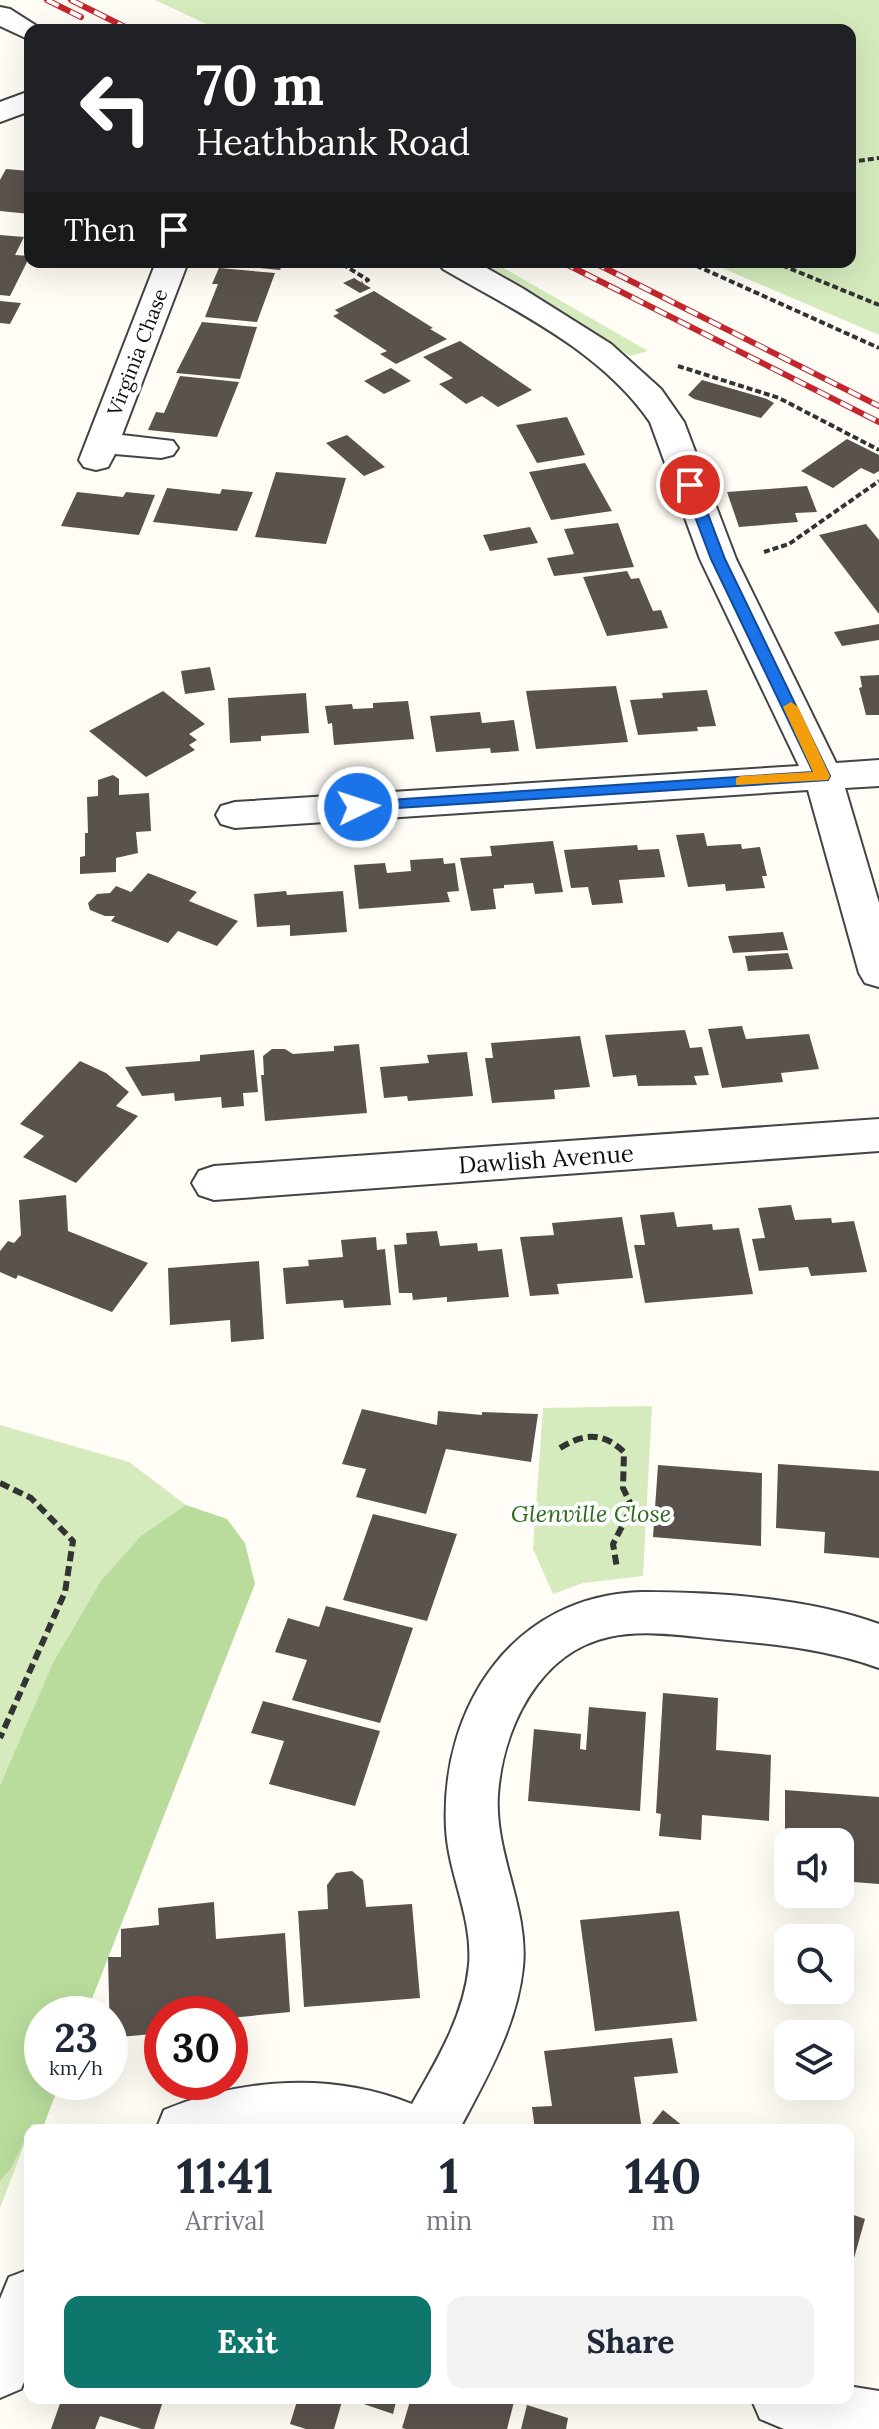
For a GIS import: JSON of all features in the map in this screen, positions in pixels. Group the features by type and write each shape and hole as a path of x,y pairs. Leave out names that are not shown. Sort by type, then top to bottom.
{"street":[{"path":"0,15 24,29"},
{"path":"0,113 24,103"},
{"name":"Virginia Chase","path":"161,448 100,451 170,268"},
{"path":"464,268 604,355 643,386 656,403 667,422 718,559 823,776 879,973"},
{"path":"235,815 879,773"},
{"name":"Dawlish Avenue","path":"214,1183 879,1135"},
{"path":"431,2124 473,2047 492,1998 497,1959 494,1920 478,1867 472,1828 473,1784 495,1704 520,1669 547,1640 580,1624 610,1615 672,1613 822,1629 854,1635 879,1646"},
{"path":"202,2124 227,2116 312,2111 374,2117 393,2124"},
{"path":"0,2368 24,2312"},
{"path":"798,2404 814,2410 879,2421"}],"path":[{"path":"856,161 879,158"},
{"path":"349,268 368,280 362,283"},
{"path":"701,268 879,348"},
{"path":"789,268 879,305"},
{"path":"668,363 779,398 879,450"},
{"path":"755,553 789,544 879,481"},
{"path":"560,1448 577,1437 601,1436 616,1442 624,1452 623,1488 632,1507 613,1544 617,1572 605,1574"},
{"path":"0,1483 9,1484 45,1509 73,1541 65,1592 0,1738"}],"green space":[{"path":"155,0 879,0 879,335 722,268 856,268 856,24 206,24"},
{"path":"488,268 503,268 648,351 630,356"},
{"name":"Glenville Close","path":"652,1406 643,1576 583,1583 553,1594 533,1549 543,1408"},
{"path":"0,1425 129,1462 186,1505 179,1510 111,1949 93,1996 24,1996 24,2100 53,2100 44,2124 24,2124 24,2145 0,2208"},
{"path":"186,1505 227,1519 245,1543 255,1584 93,1996 24,1996 24,2100 53,2100 44,2124 24,2124 24,2141 11,2168 0,2181 0,1786 53,1663 101,1581 141,1536"}],"building":[{"path":"6,169 24,170 24,213 0,211 0,180"},
{"path":"0,235 24,237 15,255 24,256 24,268 10,296 0,295"},
{"path":"219,268 275,273 257,322 205,317 218,284 212,284"},
{"path":"354,278 371,288 360,293 343,283"},
{"path":"374,291 447,339 396,364 380,354 387,351 333,316 339,313 335,310"},
{"path":"0,301 21,303 10,324 0,323"},
{"path":"202,322 257,327 240,379 176,373"},
{"path":"460,341 532,390 498,407 482,396 466,404 439,384 453,378 423,357"},
{"path":"391,368 411,381 384,394 364,381"},
{"path":"180,376 239,382 217,437 148,430 156,412 164,413"},
{"path":"702,380 774,403 761,418 694,399 688,395"},
{"path":"567,417 585,455 537,463 516,425"},
{"path":"347,435 385,467 364,476 326,443"},
{"path":"847,439 879,455 879,471 874,474 861,468 833,488 801,471"},
{"path":"585,463 612,511 551,520 529,472"},
{"path":"276,472 346,478 326,544 255,537"},
{"path":"807,486 817,512 795,513 798,522 739,527 727,492"},
{"path":"167,488 220,494 222,489 253,492 237,531 153,522"},
{"path":"77,492 123,497 126,492 155,495 139,535 61,526"},
{"path":"618,523 634,567 554,576 547,558 574,554 564,529"},
{"path":"866,524 879,540 879,614 819,535"},
{"path":"530,527 538,543 490,551 483,535"},
{"path":"627,571 631,579 639,578 653,611 661,610 668,628 607,636 583,577"},
{"path":"879,624 879,640 842,646 834,632"},
{"path":"210,667 215,690 185,694 181,671"},
{"path":"879,675 879,715 866,715 859,688 862,687 860,676"},
{"path":"616,686 628,742 536,749 526,691"},
{"path":"707,690 716,726 697,727 698,731 638,735 630,700 663,698 662,693"},
{"path":"163,691 205,724 189,734 197,740 189,745 195,750 146,777 89,731"},
{"path":"306,693 309,733 261,736 261,741 230,743 228,698"},
{"path":"408,701 414,739 334,745 332,723 328,724 325,706 352,704 353,709 373,708 373,703"},
{"path":"480,712 482,723 514,720 519,751 491,753 490,748 436,752 430,716"},
{"path":"113,775 119,779 119,795 149,793 151,831 136,832 138,853 116,858 116,872 80,874 80,857 85,856 85,833 88,833 87,797 98,796 98,780"},
{"path":"704,833 707,846 741,844 742,849 760,847 767,876 762,876 765,888 726,891 725,884 688,887 676,835"},
{"path":"553,841 563,892 535,894 533,883 504,885 504,888 493,889 496,909 471,911 460,858 492,856 490,846"},
{"path":"637,845 638,850 659,849 665,877 619,880 623,903 592,905 588,887 571,888 564,850"},
{"path":"443,858 444,864 455,863 459,891 447,892 450,902 359,909 354,865 385,863 387,873 411,871 410,860"},
{"path":"148,873 197,892 189,901 238,921 217,946 178,931 168,943 111,921 115,916 90,910 88,903 97,894 110,893 116,886 131,892"},
{"path":"286,891 287,895 343,891 347,932 290,936 290,925 257,927 254,894"},
{"path":"783,932 788,950 733,953 728,936"},
{"path":"788,953 793,969 748,971 745,956"},
{"path":"742,1026 746,1039 809,1034 819,1069 781,1073 783,1082 722,1088 708,1029"},
{"path":"685,1030 690,1048 702,1047 709,1075 694,1076 697,1085 638,1086 636,1075 613,1077 605,1035"},
{"path":"580,1036 590,1087 554,1090 555,1099 492,1103 485,1058 493,1058 491,1043"},
{"path":"359,1044 367,1113 265,1121 261,1075 264,1075 263,1056 272,1049 285,1049 293,1054 334,1051 334,1046"},
{"path":"254,1050 258,1092 243,1093 244,1106 222,1108 221,1097 175,1101 174,1093 142,1096 125,1067 200,1061 200,1055"},
{"path":"467,1052 473,1096 408,1101 407,1096 384,1098 380,1067 429,1063 427,1055"},
{"path":"80,1061 106,1073 129,1092 116,1106 138,1116 76,1183 23,1157 44,1136 20,1124"},
{"path":"66,1195 68,1231 148,1263 112,1312 18,1275 16,1279 0,1272 0,1251 8,1241 14,1243 21,1235 19,1200"},
{"path":"791,1205 795,1220 831,1218 832,1223 854,1221 867,1272 811,1276 808,1267 759,1271 752,1239 765,1238 758,1208"},
{"path":"674,1212 677,1227 712,1224 713,1230 739,1228 753,1294 645,1303 634,1245 645,1245 640,1215"},
{"path":"622,1217 633,1278 557,1284 559,1294 530,1296 520,1237 554,1235 552,1223"},
{"path":"437,1231 440,1246 477,1243 478,1251 502,1249 509,1297 447,1302 447,1297 413,1300 412,1293 399,1293 394,1245 407,1244 406,1233"},
{"path":"376,1237 377,1250 385,1249 391,1305 344,1308 343,1300 286,1304 283,1268 309,1266 308,1260 343,1257 341,1240"},
{"path":"259,1261 264,1339 231,1342 230,1320 170,1325 168,1268"},
{"path":"362,1409 437,1425 438,1411 482,1415 482,1412 538,1414 531,1462 446,1449 426,1514 356,1497 366,1469 342,1464"},
{"path":"778,1464 879,1471 879,1558 824,1553 825,1532 776,1528"},
{"path":"658,1465 762,1473 761,1546 653,1537"},
{"path":"373,1514 457,1534 427,1621 343,1600"},
{"path":"326,1606 413,1628 380,1723 292,1700 307,1660 275,1652 288,1618 319,1627"},
{"path":"663,1693 718,1698 716,1750 771,1755 769,1821 702,1815 701,1840 659,1836 661,1814 656,1813"},
{"path":"263,1701 380,1731 355,1806 269,1784 284,1741 251,1733"},
{"path":"589,1707 646,1712 640,1811 528,1801 534,1729 581,1734 580,1749 586,1750"},
{"path":"785,1790 879,1797 879,1884 854,1882 854,1828 785,1828"},
{"path":"352,1871 363,1880 366,1907 412,1904 420,1998 304,2007 298,1911 328,1909 327,1885 336,1873"},
{"path":"214,1902 216,1939 285,1933 290,2012 248,2016 248,1996 144,1996 144,2035 128,2036 128,1996 109,1996 108,1957 121,1957 121,1929 159,1925 158,1908"},
{"path":"679,1911 697,2021 595,2031 580,1920"},
{"path":"672,2038 678,2073 634,2077 641,2124 534,2124 532,2107 552,2106 544,2051"},
{"path":"663,2110 680,2124 652,2124"},
{"path":"854,2215 865,2219 854,2258"},
{"path":"60,2404 162,2404 154,2429 142,2429 100,2416 95,2429 51,2429"},
{"path":"296,2404 341,2404 334,2429 306,2429 290,2424"},
{"path":"364,2404 396,2404 393,2414"},
{"path":"409,2404 513,2404 507,2429 402,2428"},
{"path":"527,2405 568,2418 566,2429 521,2429"}],"railway":[{"path":"47,0 81,17"},
{"path":"71,0 119,24"},
{"path":"574,268 879,422"},
{"path":"605,268 879,406"}],"slow traffic":[{"path":"741,781 823,776 791,707"}],"route":[{"path":"358,807 823,776 718,559 690,485"}]}
